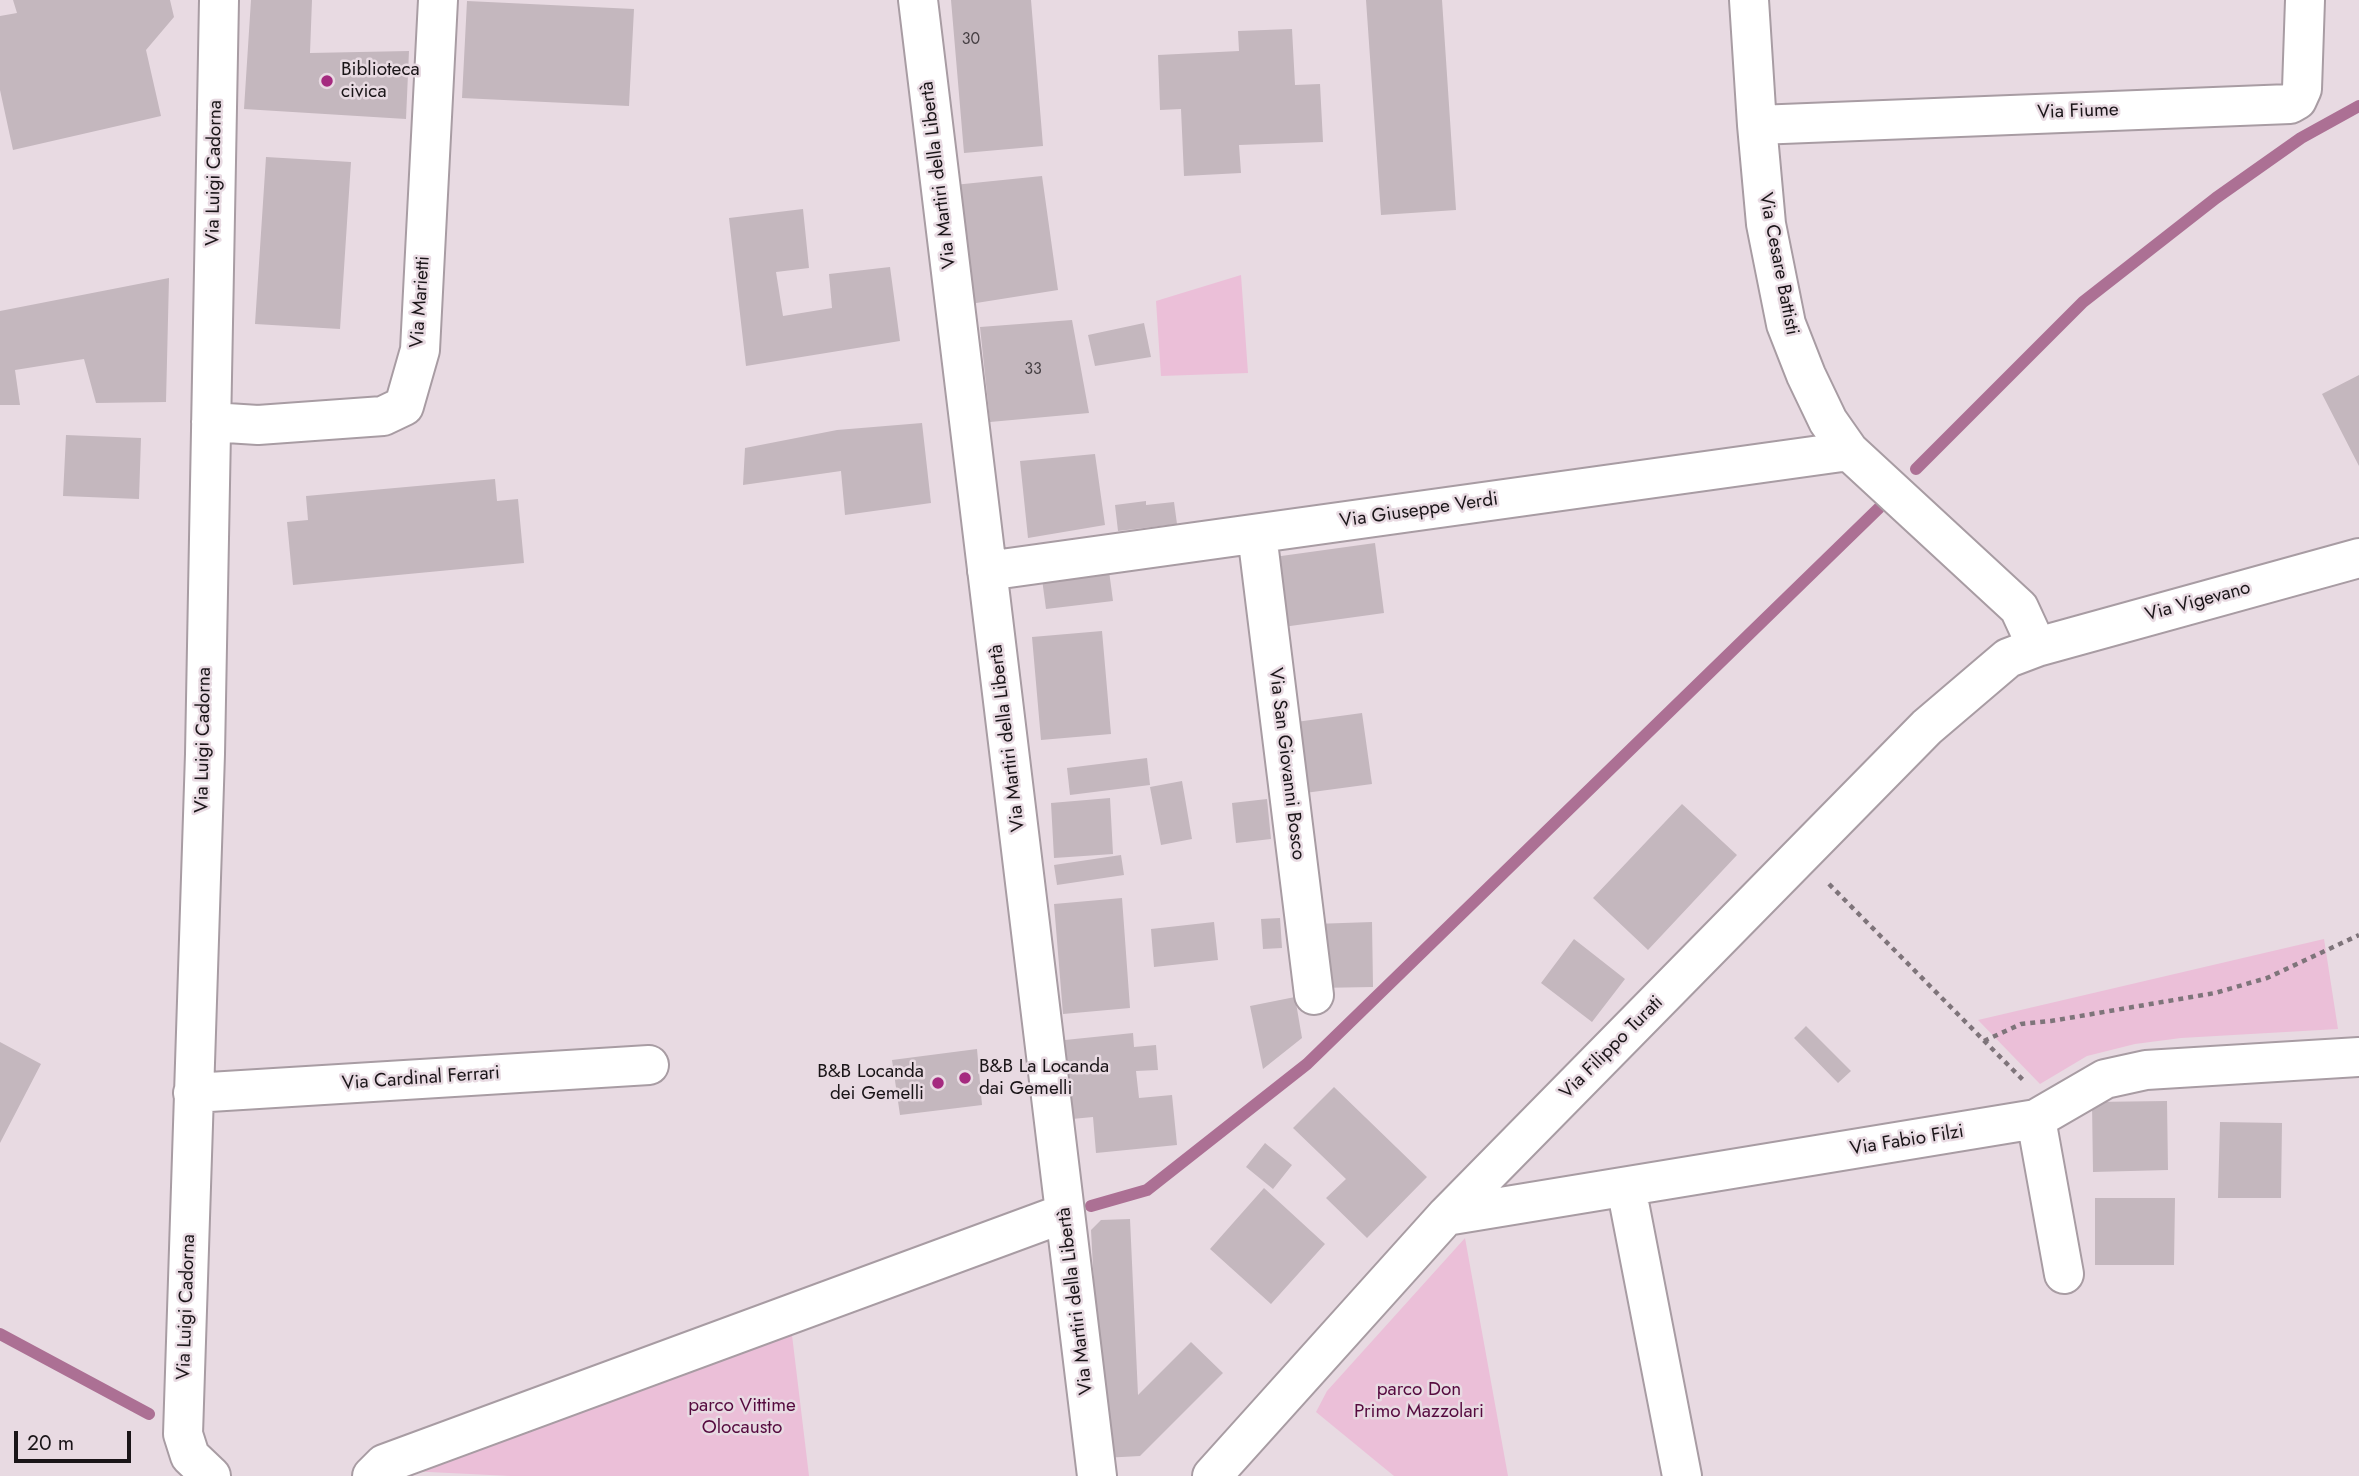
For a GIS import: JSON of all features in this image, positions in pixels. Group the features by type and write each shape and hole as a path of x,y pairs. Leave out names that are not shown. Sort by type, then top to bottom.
{"street":[{"name":"Via Luigi Cadorna","path":"208,1474 190,1456 183,1434 205,754 219,0"},
{"name":"Via Marietti","path":"211,422 258,425 383,416 404,406 420,350 438,0"},
{"name":"Via Martiri della Libertà","path":"918,0 1097,1476"},
{"name":"Via Cesare Battisti","path":"1749,0 1766,224 1786,324 1806,375 1828,421 1849,451 2019,608 2036,647"},
{"name":"Via Fiume","path":"1757,125 2290,104 2297,100 2302,89 2305,0"},
{"name":"Via Giuseppe Verdi","path":"988,570 1849,451"},
{"name":"Via San Giovanni Bosco","path":"1257,534 1314,995"},
{"name":"Via Vigevano","path":"2036,647 2359,558"},
{"name":"Via Filippo Turati","path":"1212,1476 1446,1216 1927,727 2008,657 2036,647"},
{"name":"Via Fabio Filzi","path":"1446,1216 2044,1115 2105,1079 2146,1070 2359,1057"},
{"name":"Via Cardinal Ferrari","path":"193,1093 649,1065"},
{"path":"2044,1115 2064,1274"},
{"path":"1626,1187 1682,1476"},
{"path":"372,1476 384,1464 1065,1213"}],"path":[{"path":"1801,856 1984,1041 2044,1115"},
{"path":"1984,1041 2021,1024 2214,993 2267,978 2359,935"}],"green space":[{"path":"1241,275 1248,373 1161,376 1156,301"},
{"path":"2324,939 2338,1029 2181,1038 2135,1044 2087,1056 2040,1084 1978,1020"},
{"name":"parco Don Primo Mazzolari","path":"1465,1238 1508,1476 1394,1476 1316,1412 1327,1391"},
{"name":"parco Vittime Olocausto","path":"792,1335 809,1476 511,1476 408,1471"}],"building":[{"path":"13,0 170,0 174,17 146,50 161,116 13,150 0,90 0,16 17,13"},
{"name":"Biblioteca civica","path":"251,0 312,0 310,53 409,51 406,119 244,109"},
{"path":"951,0 1031,0 1043,146 964,153"},
{"path":"1366,0 1442,0 1456,210 1381,215"},
{"path":"467,1 634,9 629,106 462,98"},
{"path":"1292,29 1295,85 1320,84 1323,142 1239,145 1241,173 1184,176 1181,109 1160,110 1158,55 1239,51 1238,31"},
{"path":"266,157 351,162 340,329 255,324"},
{"path":"1042,176 1058,290 970,304 954,185"},
{"path":"803,209 809,268 776,272 783,316 832,308 829,274 890,267 900,341 746,366 729,218"},
{"path":"169,278 166,402 96,403 84,359 15,370 20,405 0,405 0,311"},
{"path":"1072,320 1089,413 990,422 980,327"},
{"path":"1144,323 1151,357 1095,366 1088,335"},
{"path":"2359,375 2359,466 2322,394"},
{"path":"922,423 931,503 845,515 841,471 743,485 745,448 837,430"},
{"path":"66,435 141,438 139,499 63,496"},
{"path":"1095,454 1105,525 1028,538 1020,461"},
{"path":"495,479 497,501 518,499 524,563 293,585 287,522 308,520 306,496"},
{"path":"1146,501 1146,505 1174,502 1177,524 1118,531 1115,505"},
{"path":"1375,543 1384,613 1283,627 1274,557"},
{"path":"1109,571 1113,601 1046,609 1042,579"},
{"path":"1102,631 1111,734 1041,740 1032,637"},
{"path":"1362,713 1372,784 1305,793 1296,722"},
{"path":"1147,758 1150,785 1070,795 1067,768"},
{"path":"1182,781 1192,839 1161,845 1150,787"},
{"path":"1110,798 1113,854 1054,858 1051,803"},
{"path":"1267,799 1271,839 1236,843 1232,803"},
{"path":"1682,804 1737,855 1648,950 1593,898"},
{"path":"1121,855 1124,875 1057,885 1054,865"},
{"path":"1122,898 1130,1008 1063,1014 1054,904"},
{"path":"1280,918 1282,948 1263,949 1261,919"},
{"path":"1214,922 1218,960 1154,967 1151,929"},
{"path":"1372,922 1373,987 1316,988 1314,924"},
{"path":"1574,939 1625,979 1592,1022 1541,983"},
{"path":"1295,997 1302,1038 1263,1069 1250,1006"},
{"path":"1806,1026 1851,1071 1838,1083 1794,1038"},
{"path":"1133,1033 1134,1047 1156,1045 1158,1070 1136,1071 1139,1098 1172,1095 1177,1145 1096,1153 1093,1117 1072,1119 1065,1040"},
{"path":"0,1042 41,1064 0,1143"},
{"name":"B&B Locanda dei Gemelli","path":"977,1049 982,1105 900,1115 892,1060"},
{"path":"1334,1087 1427,1177 1367,1238 1326,1198 1346,1179 1293,1128"},
{"path":"2167,1101 2168,1170 2093,1172 2092,1102"},
{"path":"2220,1122 2282,1123 2281,1198 2218,1198"},
{"path":"1265,1143 1292,1165 1273,1189 1246,1167"},
{"path":"1264,1188 1325,1244 1271,1304 1210,1249"},
{"path":"2095,1198 2175,1198 2174,1265 2095,1265"},
{"path":"1130,1219 1138,1395 1191,1342 1223,1373 1140,1456 1103,1458 1091,1230 1101,1220"}],"waterway":[{"path":"1916,469 2083,302 2216,198 2301,138 2359,106"},
{"path":"1091,1206 1147,1190 1307,1064 1879,508"},
{"path":"0,1334 149,1414"}],"place":[{"name":"Biblioteca civica","path":"327,81"},
{"name":"B&B La Locanda dai Gemelli","path":"965,1078"},
{"name":"B&B Locanda dei Gemelli","path":"938,1083"}]}
